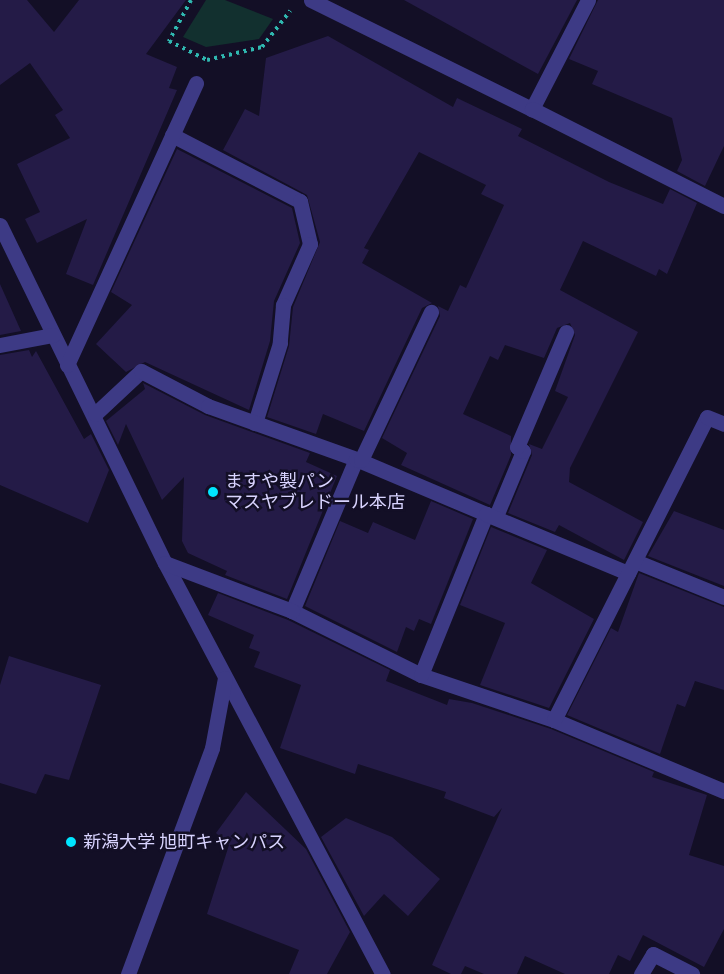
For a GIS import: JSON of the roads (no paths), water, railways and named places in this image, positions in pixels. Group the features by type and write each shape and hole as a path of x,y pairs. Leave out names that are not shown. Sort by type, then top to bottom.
{"street":[{"path":"311,0 724,206"},
{"path":"532,109 588,0"},
{"path":"67,365 196,83"},
{"path":"172,135 300,201 310,244 283,305 280,343 255,423"},
{"path":"0,225 165,563 225,678 258,730 382,974"},
{"path":"292,611 358,459 431,312"},
{"path":"421,675 491,515 523,451 517,447 566,332"},
{"path":"0,345 53,335"},
{"path":"94,414 141,371 255,423 358,459 491,515 631,567 724,597"},
{"path":"554,720 707,417 724,424"},
{"path":"165,563 292,611 421,675 554,720 724,790"},
{"path":"128,974 212,748 225,678"},
{"path":"641,974 653,954 692,974"}],"place":[{"name":"ますや製パン マスヤブレドール本店","path":"213,492"},
{"name":"新潟大学 旭町キャンパス","path":"71,842"}]}
